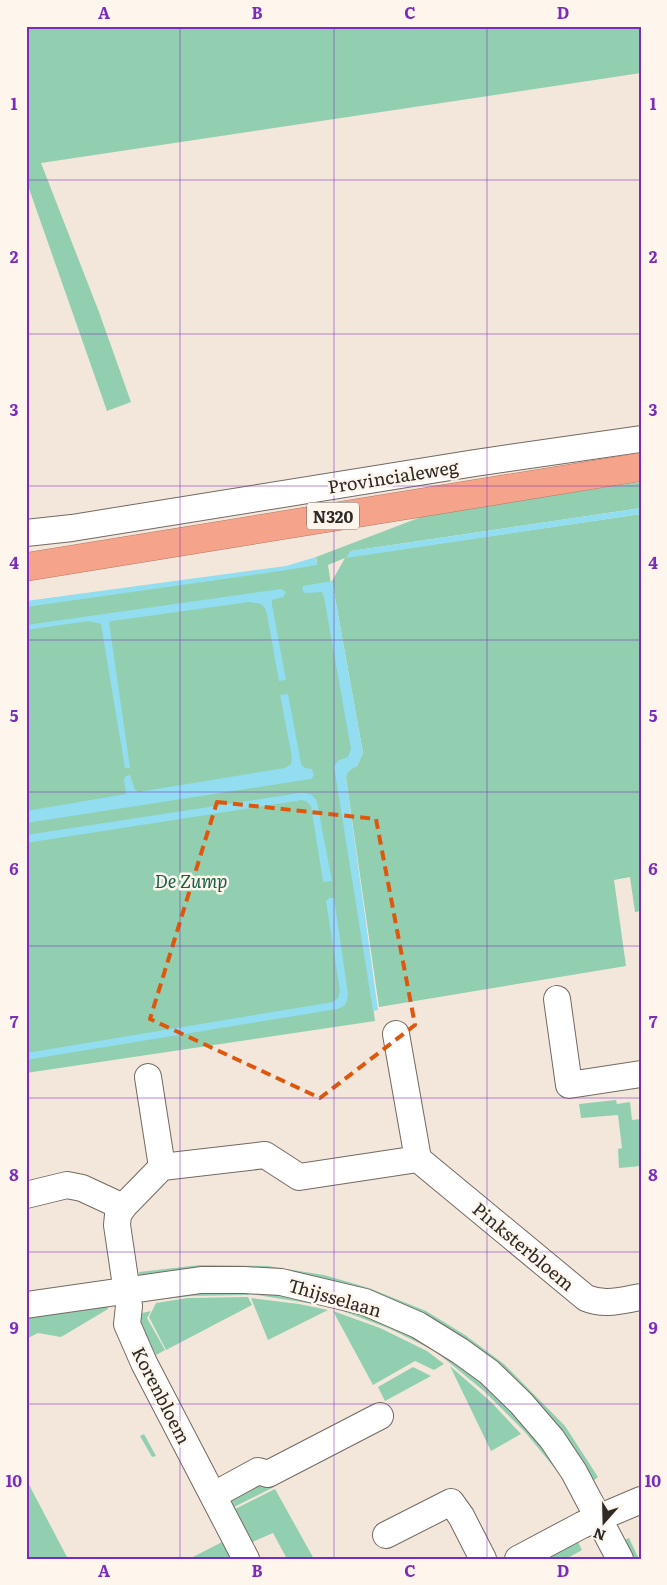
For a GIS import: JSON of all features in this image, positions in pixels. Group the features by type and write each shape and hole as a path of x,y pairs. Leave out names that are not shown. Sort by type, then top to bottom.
{"highway":[{"name":"N320","path":"26,567 641,467"}],"street":[{"name":"Provincialeweg","path":"26,533 72,528 475,463 641,439"},
{"path":"557,999 569,1085 641,1074"},
{"path":"126,1290 117,1225 118,1215 123,1207 162,1167 265,1155 299,1177 418,1159 396,1034"},
{"path":"148,1077 162,1167"},
{"name":"Pinksterbloem","path":"418,1159 586,1298 596,1302 608,1303 641,1297"},
{"path":"26,1195 67,1185 82,1188 123,1207"},
{"name":"Thijsselaan","path":"26,1305 201,1280 281,1282 365,1302 418,1325 460,1351 489,1372 522,1403 552,1439 574,1472 620,1559"},
{"name":"Korenbloem","path":"126,1290 129,1306 127,1324 144,1363 246,1559"},
{"path":"214,1495 258,1471 268,1474 380,1416"},
{"path":"518,1559 598,1518 641,1500"},
{"path":"386,1535 451,1502 461,1516 484,1559"}],"highlighted area":[{"path":"217,802 376,819 415,1025 320,1098 150,1019"}],"green space":[{"path":"26,26 641,26 641,73 41,163 99,312 131,402 107,411 26,180"},
{"name":"De Zump","path":"641,482 641,508 351,551 347,557 641,514 641,911 635,912 630,877 614,880 626,966 379,1007 346,778 348,771 357,766 363,753 332,581 345,558 328,565 357,753 342,775 375,1021 26,1073 26,605 317,563 316,557 429,514"},
{"path":"616,1100 617,1104 630,1102 632,1120 641,1119 641,1166 619,1168 618,1149 622,1148 618,1115 581,1118 579,1104"},
{"path":"200,1265 268,1266 324,1275 369,1288 426,1311 465,1335 504,1364 565,1426 598,1477 593,1481 529,1399 340,1290 140,1279 139,1272"},
{"path":"253,1288 328,1306 251,1294"},
{"path":"247,1289 249,1295 191,1296 156,1300 155,1296"},
{"path":"248,1297 252,1305 166,1350 149,1317 156,1303 188,1298"},
{"path":"251,1298 299,1304 328,1310 268,1340"},
{"path":"107,1304 108,1309 61,1337 38,1333 26,1339 26,1316"},
{"path":"334,1308 388,1321 437,1346 523,1417 562,1477 525,1432 484,1391 435,1351 388,1328"},
{"path":"151,1311 147,1318 165,1350 156,1355 140,1323 138,1314"},
{"path":"333,1311 380,1328 427,1351 444,1364 434,1370 415,1361 373,1385"},
{"path":"450,1366 491,1402 521,1434 491,1451"},
{"path":"413,1367 431,1376 385,1401 378,1387"},
{"path":"144,1434 156,1456 152,1457 140,1436"},
{"path":"26,1479 68,1559 26,1559"},
{"path":"271,1481 274,1487 230,1509 228,1501 258,1483"},
{"path":"275,1489 314,1559 287,1559 273,1533 248,1544 231,1511"},
{"path":"629,1538 639,1559 630,1559 621,1541"},
{"path":"228,1539 246,1559 189,1559"},
{"path":"577,1540 582,1550 566,1559 539,1559"}],"water":[{"path":"641,508 641,514 346,558 351,551"},
{"path":"316,557 317,565 26,607 26,601 286,566"},
{"path":"332,581 363,753 357,766 350,770 346,778 378,1010 373,1011 334,766 339,760 348,757 351,749 324,597 322,592 305,593 302,590 303,586"},
{"path":"281,589 286,592 283,597 272,600 272,605 286,680 279,681 267,614 261,604 249,602 109,622 130,768 125,768 101,624 89,621 26,630 26,625"},
{"path":"288,694 301,763 304,767 312,769 314,775 311,779 26,823 26,811 126,794 124,779 130,775 135,790 138,792 285,768 291,764 292,757 280,695"},
{"path":"300,793 311,794 317,802 332,881 323,881 311,806 302,800 26,843 26,835"},
{"path":"329,898 334,898 348,994 344,1006 337,1009 26,1060 26,1053 333,1002 338,998 340,991 326,901"}]}
